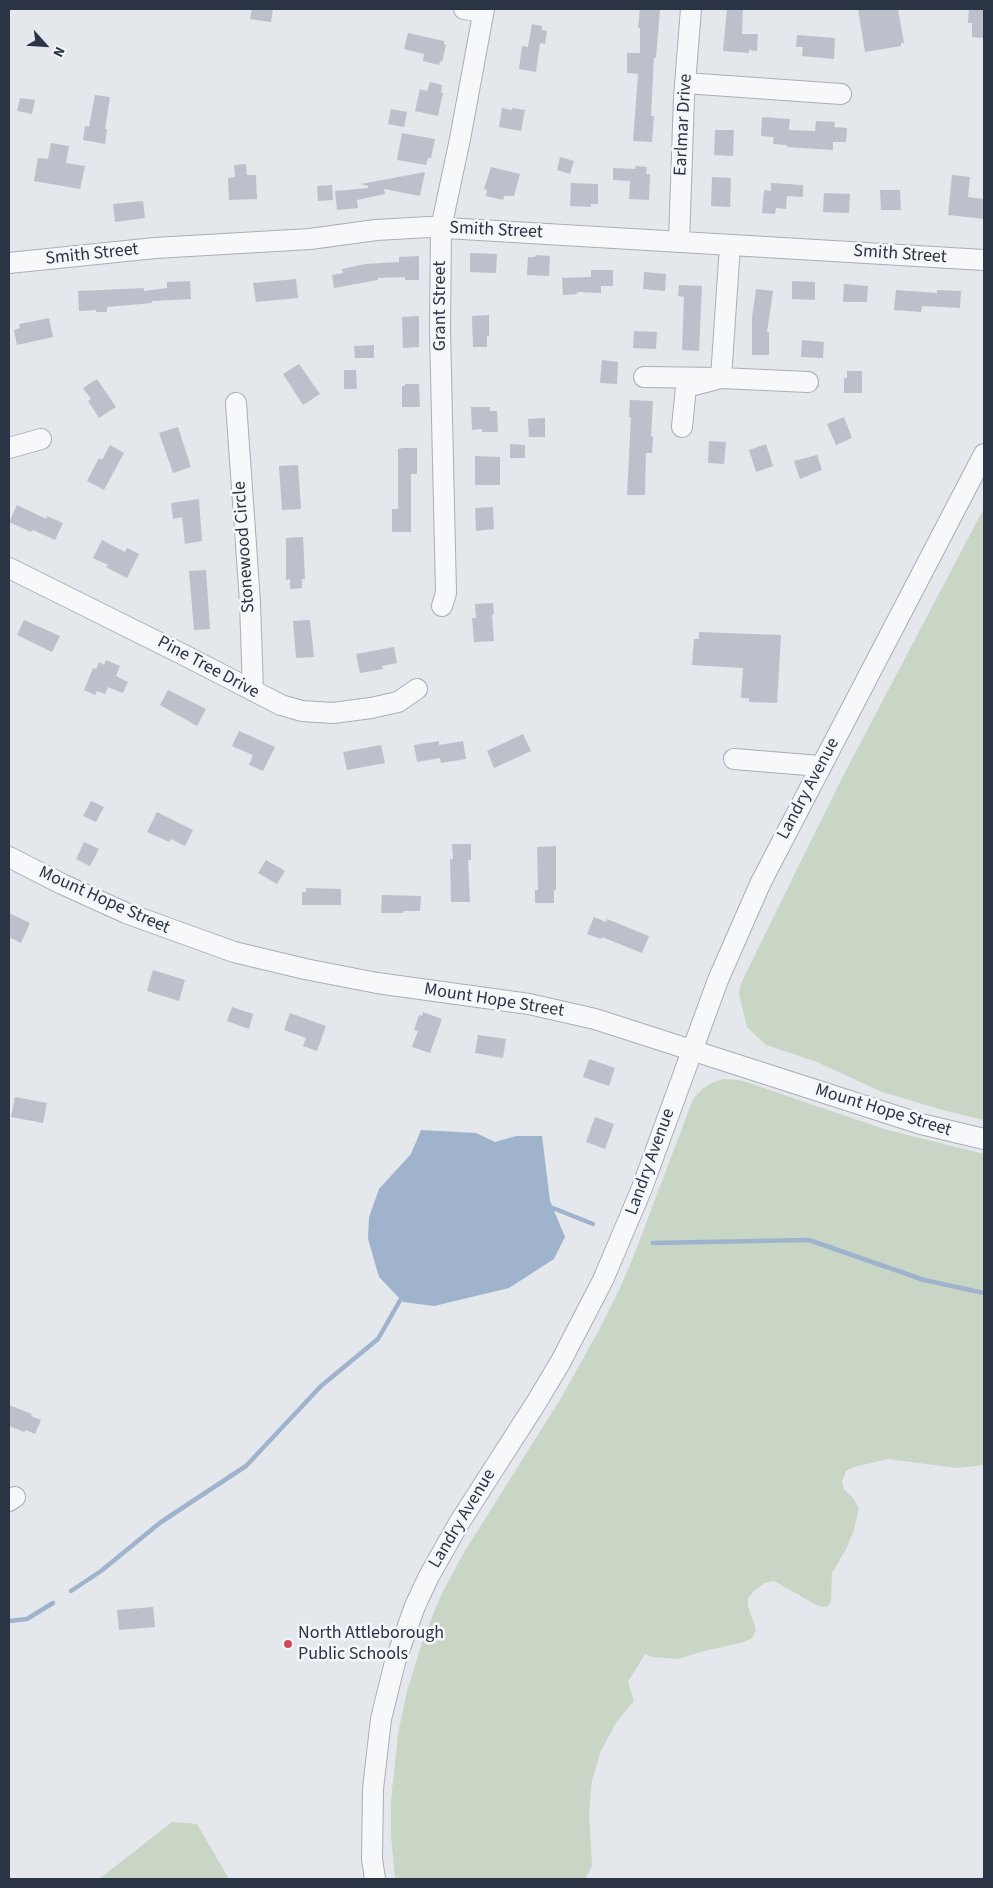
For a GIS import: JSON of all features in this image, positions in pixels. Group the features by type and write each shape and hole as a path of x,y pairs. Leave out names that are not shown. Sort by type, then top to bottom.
{"street":[{"name":"Earlmar Drive","path":"679,242 685,83 691,9"},
{"name":"Grant Street","path":"442,606 446,593 440,330 441,228 460,139 477,10"},
{"path":"685,83 841,94"},
{"name":"Smith Street","path":"9,263 155,248 310,240 376,230 441,228 984,260"},
{"path":"721,378 730,245"},
{"path":"644,377 808,382"},
{"path":"682,427 686,387 721,378"},
{"name":"Stonewood Circle","path":"236,403 250,602 253,691"},
{"path":"9,448 41,439"},
{"name":"Landry Avenue","path":"375,1879 372,1858 373,1789 376,1755 387,1687 404,1632 415,1606 444,1547 541,1395 604,1280 640,1195 691,1051 738,931 820,766 984,454"},
{"name":"Pine Tree Drive","path":"9,568 265,698 288,707 302,711 333,713 371,708 398,702 417,689"},
{"path":"734,759 820,766"},
{"name":"Mount Hope Street","path":"9,857 126,913 234,952 305,969 377,983 465,994 562,1011 604,1022 921,1124 984,1139"}],"green space":[{"path":"984,508 984,1120 882,1092 817,1062 766,1045 747,1027 739,994 741,983 843,776"},
{"path":"723,1079 749,1083 884,1129 984,1154 984,1465 957,1468 888,1459 853,1467 846,1471 842,1482 844,1489 853,1498 859,1509 853,1533 832,1573 831,1601 828,1606 818,1606 774,1581 765,1583 748,1598 748,1606 756,1630 752,1638 744,1642 678,1659 652,1657 645,1654 628,1682 634,1701 616,1723 601,1751 592,1780 589,1812 592,1865 586,1879 395,1879 391,1836 391,1802 398,1734 407,1691 424,1637 441,1595 463,1554 561,1398 599,1330 636,1250 693,1099 702,1089"},
{"path":"172,1822 197,1824 229,1879 99,1879"}],"water":[{"path":"421,1130 476,1133 495,1142 516,1136 542,1136 550,1201 565,1237 554,1259 509,1288 434,1306 403,1302 379,1277 368,1239 369,1217 379,1189 411,1154"}],"building":[{"path":"252,9 273,9 271,22 250,19"},
{"path":"640,9 660,9 656,58 654,58 651,116 654,116 652,142 633,141 638,74 627,73 627,53 640,53 640,28 638,28"},
{"path":"727,9 743,9 742,34 758,34 757,51 749,50 749,53 723,51"},
{"path":"858,9 898,9 904,43 901,43 901,46 865,52"},
{"path":"969,9 984,9 984,38 972,37 972,23 968,23"},
{"path":"532,24 542,26 542,30 547,31 545,44 540,43 536,72 519,69 522,46 528,47"},
{"path":"408,33 444,41 446,45 442,62 440,61 439,65 423,61 424,54 404,49"},
{"path":"797,35 835,38 834,59 802,56 803,47 796,47"},
{"path":"430,82 442,85 441,93 443,93 438,116 415,111 420,89 427,91"},
{"path":"95,95 110,97 105,129 107,129 105,144 83,140 85,126 89,127"},
{"path":"20,98 35,100 32,114 17,111"},
{"path":"502,108 525,110 521,131 499,127"},
{"path":"391,109 407,112 404,127 388,124"},
{"path":"762,117 790,119 789,130 815,131 816,121 835,122 834,127 847,128 846,142 833,142 833,150 787,147 787,145 773,144 774,137 761,136"},
{"path":"715,130 734,130 733,156 714,155"},
{"path":"402,133 435,139 431,158 428,158 426,165 397,160"},
{"path":"51,143 69,146 66,163 85,166 80,189 34,181 38,158 48,159"},
{"path":"560,157 574,161 570,174 557,170"},
{"path":"246,164 247,175 256,175 257,199 229,200 228,178 235,177 234,165"},
{"path":"636,166 647,167 646,174 650,174 649,200 629,199 630,181 613,180 613,168 635,169"},
{"path":"491,167 520,174 514,196 504,196 503,200 486,196 487,190 484,189"},
{"path":"425,172 420,196 384,189 385,194 357,200 358,208 337,210 335,191 368,188 368,186 361,184"},
{"path":"952,175 970,177 968,197 984,199 984,219 948,215"},
{"path":"712,177 731,178 730,207 711,206"},
{"path":"571,183 598,184 598,204 591,204 591,207 570,206"},
{"path":"771,183 803,185 803,197 787,196 786,209 776,208 775,214 762,213 764,190 771,191"},
{"path":"332,185 333,200 318,201 317,186"},
{"path":"880,190 900,190 901,210 881,210"},
{"path":"824,193 850,194 849,213 823,212"},
{"path":"143,201 145,218 115,222 113,204"},
{"path":"470,253 497,254 496,273 470,272"},
{"path":"536,255 550,256 549,276 527,275 528,257 535,257"},
{"path":"419,256 419,280 405,280 405,277 378,278 378,280 334,288 332,275 343,273 342,269 365,264 399,262 399,257"},
{"path":"591,270 613,270 613,286 601,286 601,293 577,292 577,294 563,295 562,278 591,277"},
{"path":"644,272 666,274 665,291 643,289"},
{"path":"296,279 298,298 256,302 253,283"},
{"path":"190,281 191,299 152,301 152,303 107,307 107,312 96,312 96,310 79,311 78,291 144,288 144,291 167,288 167,282"},
{"path":"792,281 815,282 815,300 792,299"},
{"path":"844,284 868,286 867,302 843,302"},
{"path":"679,285 702,286 699,351 682,350 684,297 678,296"},
{"path":"756,289 773,291 767,332 769,332 769,355 752,355 752,318"},
{"path":"896,290 937,293 937,290 961,291 960,308 922,306 921,312 894,310"},
{"path":"489,315 487,347 473,347 472,316"},
{"path":"419,316 419,347 403,348 402,317"},
{"path":"49,318 53,337 17,345 14,330 20,328 19,324"},
{"path":"634,331 657,332 656,349 633,348"},
{"path":"802,340 824,342 823,358 801,357"},
{"path":"374,345 374,358 355,358 354,346"},
{"path":"602,360 618,362 617,384 600,383"},
{"path":"299,364 320,394 303,405 283,374"},
{"path":"344,370 356,370 357,389 344,389"},
{"path":"847,371 862,371 862,393 844,393 844,378 847,378"},
{"path":"97,379 116,407 99,418 88,401 91,399 83,388"},
{"path":"405,384 419,384 420,407 402,407 402,386 405,386"},
{"path":"630,400 653,401 652,453 646,453 645,495 627,495 631,417 629,417"},
{"path":"471,407 490,407 490,411 497,411 498,432 482,432 482,429 472,430"},
{"path":"844,417 852,438 836,445 827,424"},
{"path":"545,418 545,437 529,437 528,419"},
{"path":"178,427 191,467 173,473 159,433"},
{"path":"709,441 726,442 724,464 708,463"},
{"path":"510,444 525,445 525,458 510,458"},
{"path":"766,444 773,466 756,472 749,450"},
{"path":"110,445 124,453 104,490 87,481 99,458 102,460"},
{"path":"417,448 417,474 411,474 411,532 392,532 392,509 398,509 398,449"},
{"path":"817,455 822,470 800,479 794,461"},
{"path":"475,456 500,457 500,485 475,485"},
{"path":"298,465 301,509 282,510 279,466"},
{"path":"199,499 202,541 185,544 182,517 173,519 171,503"},
{"path":"17,505 46,519 47,516 63,523 55,540 9,522"},
{"path":"493,507 494,529 476,531 475,508"},
{"path":"303,537 305,579 302,579 302,588 290,589 290,579 286,580 286,538"},
{"path":"102,540 125,552 127,548 139,554 127,578 106,567 108,565 93,558"},
{"path":"206,570 210,629 194,630 189,571"},
{"path":"493,603 494,641 474,642 472,618 476,618 475,604"},
{"path":"24,620 60,636 52,652 17,635"},
{"path":"310,620 314,657 296,658 293,621"},
{"path":"699,632 781,635 777,703 749,702 749,698 741,698 743,668 692,665 694,639 699,639"},
{"path":"394,647 397,663 382,666 383,669 360,673 356,654"},
{"path":"106,660 120,666 116,676 128,682 123,693 108,687 105,694 97,691 95,695 84,690 93,668 96,669 99,662 104,665"},
{"path":"168,690 206,709 197,726 160,705"},
{"path":"239,731 275,747 263,771 249,765 253,755 232,746"},
{"path":"523,734 531,751 494,768 487,751"},
{"path":"439,741 439,745 463,741 466,759 441,763 440,758 417,762 414,745"},
{"path":"381,745 385,763 347,770 343,752"},
{"path":"91,801 104,807 96,822 83,816"},
{"path":"157,812 193,830 185,846 171,839 169,842 147,832"},
{"path":"84,842 99,849 90,866 76,859"},
{"path":"452,844 471,844 471,860 468,860 470,902 451,902 450,859 453,859"},
{"path":"556,846 556,890 554,890 554,903 535,903 535,890 538,890 537,847"},
{"path":"266,860 285,871 277,884 258,873"},
{"path":"306,888 341,889 341,905 302,905 302,892 306,892"},
{"path":"382,895 421,896 420,911 381,913"},
{"path":"9,913 30,923 21,943 9,937"},
{"path":"594,917 606,922 607,919 649,936 642,953 602,937 601,939 587,934"},
{"path":"153,970 185,980 179,1001 147,991"},
{"path":"232,1007 253,1014 249,1029 227,1021"},
{"path":"423,1012 442,1019 430,1053 412,1047 418,1031 414,1030 419,1015 422,1016"},
{"path":"290,1013 326,1026 317,1051 303,1046 306,1038 284,1030"},
{"path":"478,1035 506,1039 503,1058 475,1053"},
{"path":"589,1059 615,1068 609,1086 583,1077"},
{"path":"15,1097 47,1103 43,1123 11,1117"},
{"path":"595,1117 614,1124 605,1149 586,1142"},
{"path":"9,1405 32,1414 31,1416 41,1420 35,1434 9,1426"},
{"path":"153,1607 155,1627 119,1630 117,1610"}],"waterway":[{"path":"548,1206 593,1224"},
{"path":"653,1243 809,1240 924,1280 984,1293"},
{"path":"71,1591 101,1571 161,1522 246,1466 321,1386 378,1339 402,1297"},
{"path":"9,1621 27,1619 53,1603"}],"place":[{"name":"North Attleborough Public Schools","path":"288,1644"}]}
